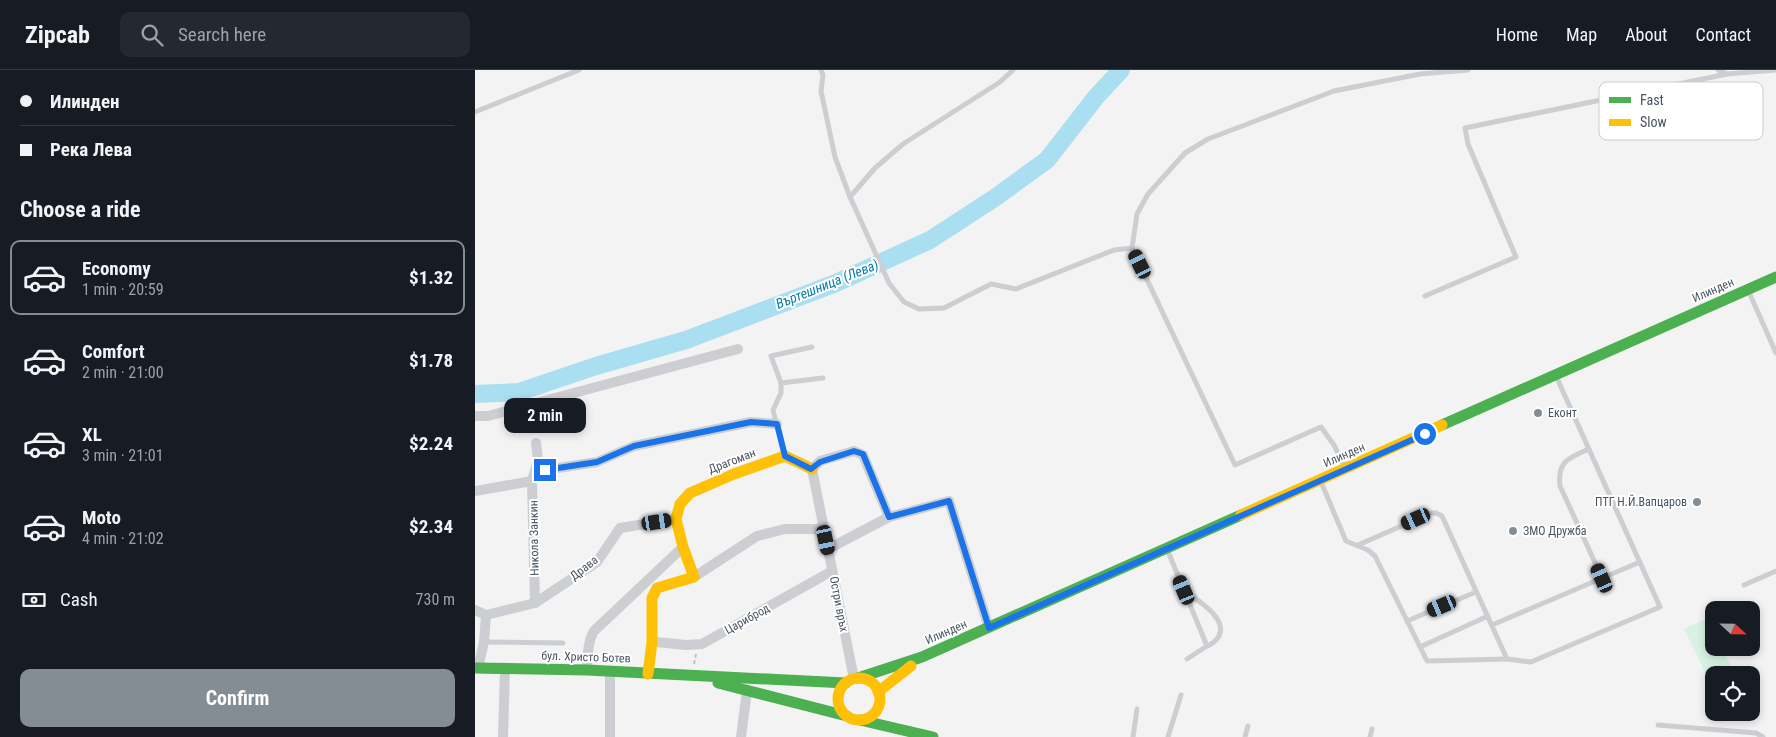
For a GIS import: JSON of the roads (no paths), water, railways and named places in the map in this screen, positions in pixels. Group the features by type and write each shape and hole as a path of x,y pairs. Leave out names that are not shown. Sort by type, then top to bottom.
{"street":[{"name":"Илинден","path":"853,680 922,657 989,628 1776,277"},
{"path":"475,416 488,416 738,350"},
{"path":"475,491 532,481 545,470 597,462 634,446 751,422 777,424"},
{"name":"Никола Занкин","path":"535,604 532,481 538,460 536,443"},
{"path":"785,456 811,469 820,462 854,451 863,454 889,517"},
{"name":"Драгоман","path":"676,519 680,504 691,493 734,474 785,456"},
{"name":"Остри връх","path":"811,469 853,680"},
{"path":"828,550 889,517 949,501 989,628"},
{"path":"676,519 694,578"},
{"name":"Драва","path":"486,615 535,604 597,562 620,528 676,519"},
{"path":"648,674 652,642 652,598 657,588 694,578 757,536 785,529 824,530"},
{"path":"587,670 590,638 594,631 683,547"},
{"name":"Цариброд","path":"656,642 686,645 698,644 715,637 832,571"},
{"path":"475,610 486,615 485,642 477,668"},
{"name":"Илинден","path":"878,692 922,657"},
{"name":"бул. Христо Ботев","path":"477,668 587,670 694,676 853,680"},
{"path":"503,737 505,668"},
{"path":"609,737 610,671"},
{"name":"бул. Христо Ботев","path":"694,676 847,716"},
{"path":"908,730 885,717 879,704 878,692 870,682 853,680 840,690 838,700 847,716 933,737"},
{"path":"741,737 747,691"},
{"path":"860,720 872,715 879,704"}],"lane":[{"path":"475,112 579,70"},
{"path":"821,70 823,75 821,91 835,157 850,197 889,283 904,302 919,309 944,308 991,284 1016,290 1113,250 1132,248"},
{"path":"850,197 875,168 903,144 1000,82 1013,70"},
{"path":"1345,469 1334,445 1321,427 1235,465 1132,248 1137,214 1148,194 1185,154 1208,139 1334,92 1420,74 1468,70"},
{"path":"1719,70 1727,74"},
{"path":"1688,82 1727,74 1776,70"},
{"path":"1425,296 1517,257 1468,144 1465,128 1599,100"},
{"path":"1747,290 1776,353"},
{"path":"785,456 773,410 781,393 781,383 771,356 812,347"},
{"path":"1320,480 1342,535 1346,541 1368,550 1375,556 1427,661 1507,659 1531,662 1660,607 1556,375"},
{"path":"781,383 823,378"},
{"path":"1589,450 1568,458 1563,463 1559,478 1560,486 1602,578"},
{"path":"1357,545 1431,513 1437,513 1442,516 1507,659"},
{"path":"1167,548 1207,646"},
{"path":"1492,626 1640,562"},
{"path":"1744,585 1776,571"},
{"path":"1184,590 1217,617 1221,623 1221,630 1216,641 1187,659"},
{"path":"1407,621 1477,592"},
{"path":"1420,646 1488,616"},
{"path":"485,642 563,643"},
{"path":"1168,737 1181,695"},
{"path":"1133,737 1137,709"},
{"path":"1658,724 1756,733 1763,737"},
{"path":"1245,737 1248,726"},
{"path":"1370,737 1372,729"}],"waterway":[{"name":"Въртешница (Лева)","path":"475,394 519,392 596,366 686,340 836,283 930,240 996,197 1047,160 1096,97 1121,70"}],"place":[{"name":"Еконт","path":"1538,413"},
{"name":"ПТГ Н.Й.Вапцаров","path":"1697,502"},
{"name":"ЗМО Дружба","path":"1513,531"}]}
